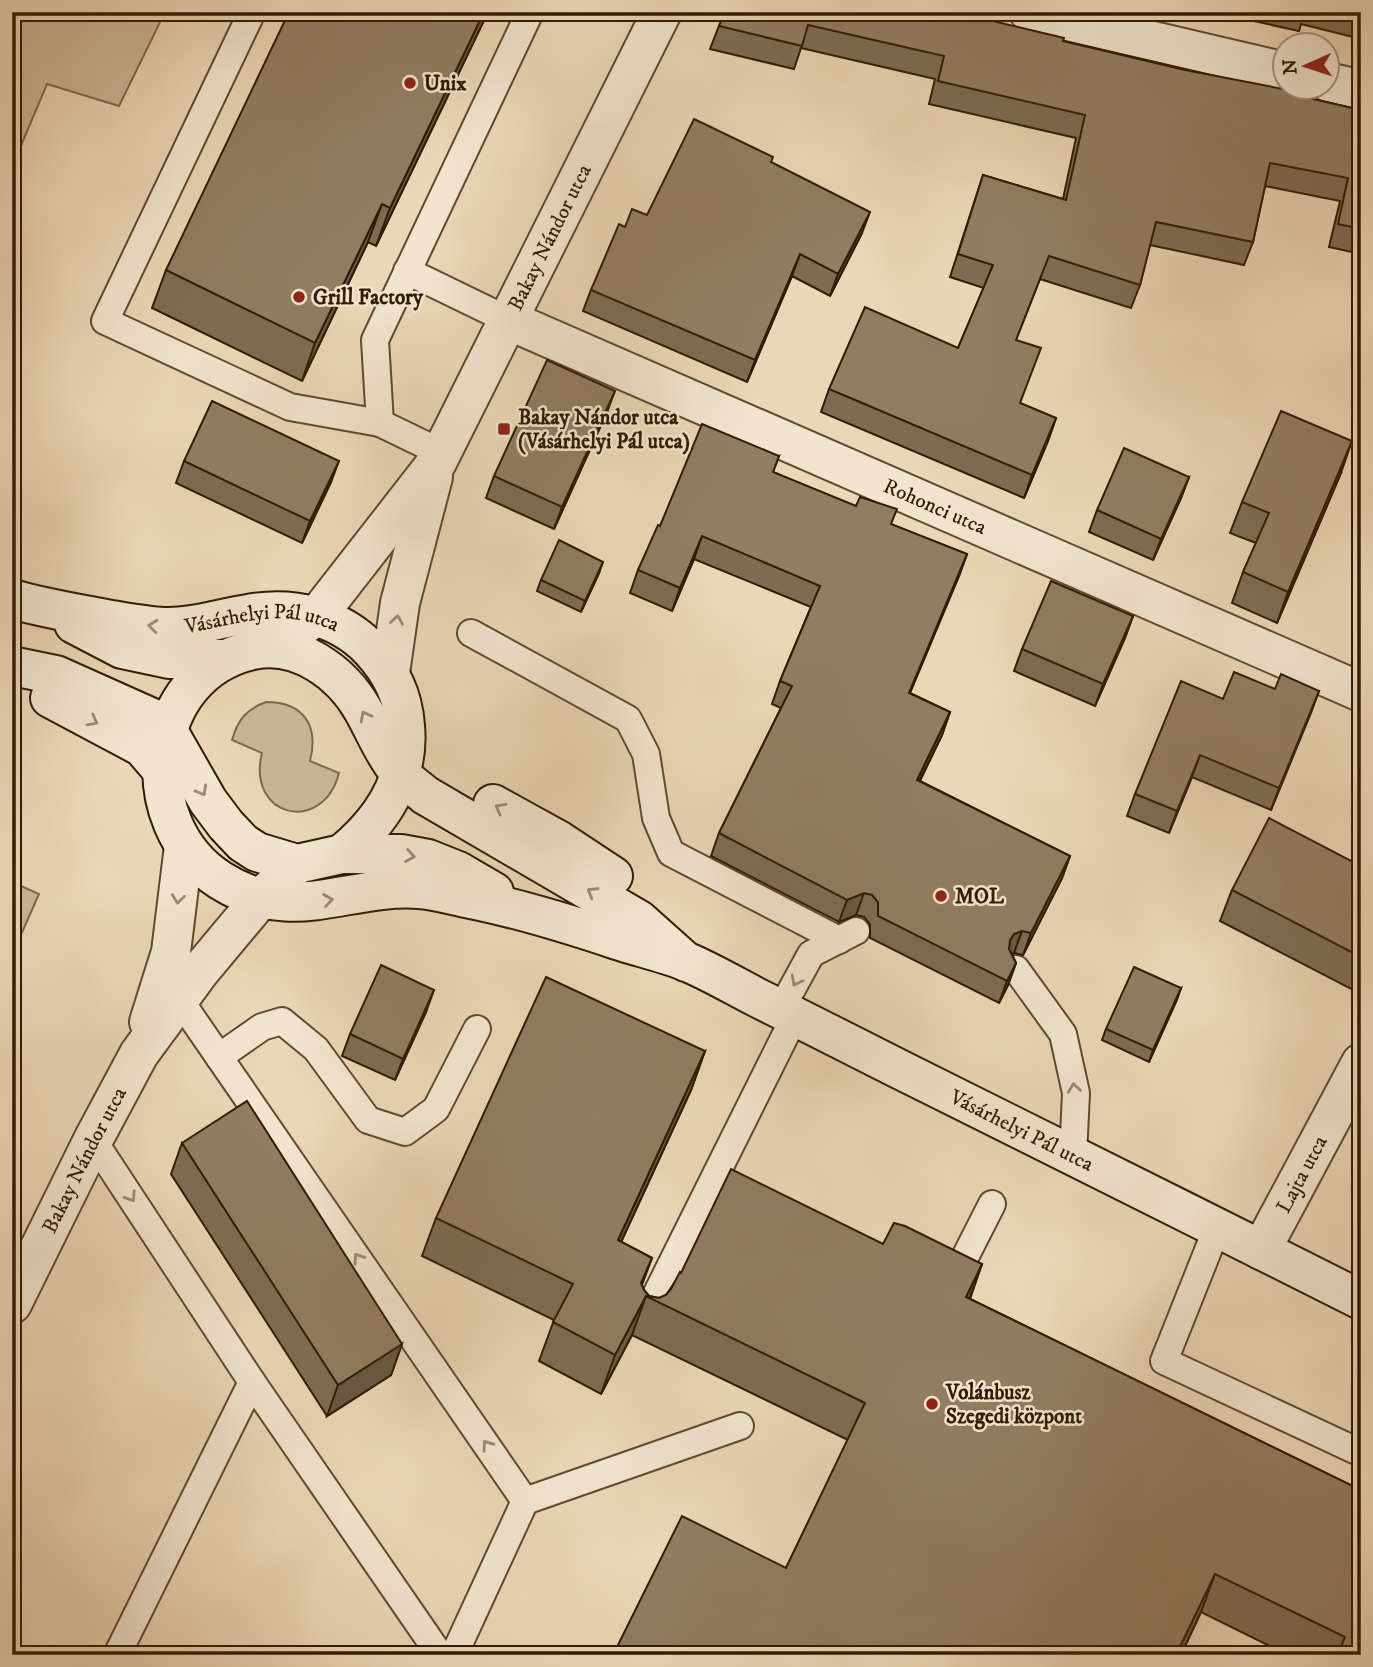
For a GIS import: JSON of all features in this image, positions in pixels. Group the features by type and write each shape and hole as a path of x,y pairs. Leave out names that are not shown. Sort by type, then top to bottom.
{"main road":[{"path":"1029,12 1272,69"},
{"name":"Bakay Nándor utca","path":"390,673 400,603 440,457 652,16"},
{"path":"1342,85 1361,90"},
{"name":"Rohonci utca","path":"508,320 1361,692"},
{"name":"Bakay Nándor utca","path":"272,647 317,616 440,457"},
{"name":"Vásárhelyi Pál utca","path":"28,603 165,627 201,624 250,613 296,612 334,623 365,644 390,673 402,707 403,759 383,811 372,827 342,854"},
{"name":"Vásárhelyi Pál utca","path":"28,603 122,649 169,659 226,659"},
{"name":"Vásárhelyi Pál utca","path":"686,962 635,890 560,841 379,744 362,708 346,685 325,667 300,654 272,647 241,653 226,659 197,683 184,698 168,731 161,769 166,807 184,846 218,879 239,890 285,903 310,903 375,890 420,889 526,910 686,962 1361,1300"},
{"name":"Vásárhelyi Pál utca","path":"12,666 56,675 150,717 168,731 208,801 226,825 243,843 257,852 296,864 342,854 401,854 428,859 458,871 526,910"},
{"path":"12,675 142,747 161,769"},
{"name":"Bakay Nándor utca","path":"139,1054 172,952 184,846"},
{"name":"Bakay Nándor utca","path":"12,1304 139,1054 179,999 261,898 296,864"},
{"name":"Lajta utca","path":"1261,1250 1361,1063"}],"lane":[{"path":"252,12 105,321 290,407 380,422 440,457"},
{"path":"380,422 375,340 530,12"},
{"path":"407,271 508,320"},
{"path":"471,633 628,719 646,754 656,818 671,853 847,936 811,954 788,1013 718,1171 643,1321"},
{"path":"1016,969 1063,1034 1076,1093 1073,1156"},
{"path":"179,999 525,1501"},
{"path":"219,1057 262,1027 282,1021 316,1049 368,1120 405,1132 436,1110 477,1029"},
{"path":"93,1140 252,1382 440,1655"},
{"path":"718,1171 743,1184"},
{"path":"921,1258 959,1269 992,1204"},
{"path":"1217,1228 1164,1361 1361,1453"},
{"path":"117,1655 252,1382"},
{"path":"454,1655 525,1501 740,1426"}],"shaded area":[{"path":"12,12 165,12 119,106 47,84 12,167"},
{"path":"266,702 290,706 299,711 310,727 310,761 339,773 330,793 318,805 303,811 289,811 275,804 265,792 260,775 262,753 232,740 244,716"},
{"path":"12,882 39,894 12,955"}],"building":[{"path":"289,12 484,12 390,208 382,204 315,343 166,270"},
{"path":"725,12 955,12 1185,70 1272,87 1272,102 1326,102 1361,110 1361,229 1338,224 1348,178 1270,163 1253,242 1156,222 1140,285 1049,256 1016,340 1041,348 1020,403 1056,418 1032,475 829,389 865,307 958,348 993,265 958,254 983,175 1066,200 1085,115 938,81 944,56 808,25 802,46 719,26"},
{"path":"694,119 773,157 771,162 870,212 838,274 800,254 755,360 591,290 619,224 625,227 632,209 647,215"},
{"path":"547,360 615,391 562,507 494,476"},
{"path":"212,401 339,461 310,521 184,461"},
{"path":"1281,411 1352,441 1288,592 1243,572 1269,513 1242,502"},
{"path":"702,424 779,456 773,472 856,506 860,497 897,509 891,524 967,554 909,693 950,712 917,780 1070,856 1031,933 1022,931 1014,934 1010,940 1009,949 1016,963 1007,981 878,916 878,902 872,895 864,893 847,900 719,833 792,686 780,681 820,586 702,536 680,588 638,570 658,525 660,526"},
{"path":"1124,448 1189,477 1161,539 1097,510"},
{"path":"559,540 603,562 585,601 541,580"},
{"path":"1051,581 1133,616 1103,684 1022,649"},
{"path":"1234,672 1275,689 1281,674 1319,691 1279,788 1200,755 1177,811 1135,794 1181,681 1223,699"},
{"path":"1269,818 1361,866 1361,957 1232,890"},
{"path":"381,965 434,990 403,1059 350,1034"},
{"path":"1134,967 1181,988 1153,1050 1106,1029"},
{"path":"546,977 705,1051 618,1240 652,1258 641,1283 649,1296 659,1298 671,1289 731,1169 883,1244 894,1223 982,1264 966,1297 1361,1490 1361,1655 1341,1646 1345,1637 1215,1574 1176,1655 613,1655 682,1516 786,1568 865,1403 646,1296 615,1355 553,1322 573,1284 436,1218"},
{"path":"247,1101 402,1344 338,1385 182,1143"}],"place":[{"name":"Unix","path":"410,83"},
{"name":"Grill Factory","path":"299,297"},
{"name":"Bakay Nándor utca (Vásárhelyi Pál utca)","path":"504,429"},
{"name":"MOL","path":"941,896"},
{"name":"Volánbusz Szegedi központ","path":"932,1404"}]}
